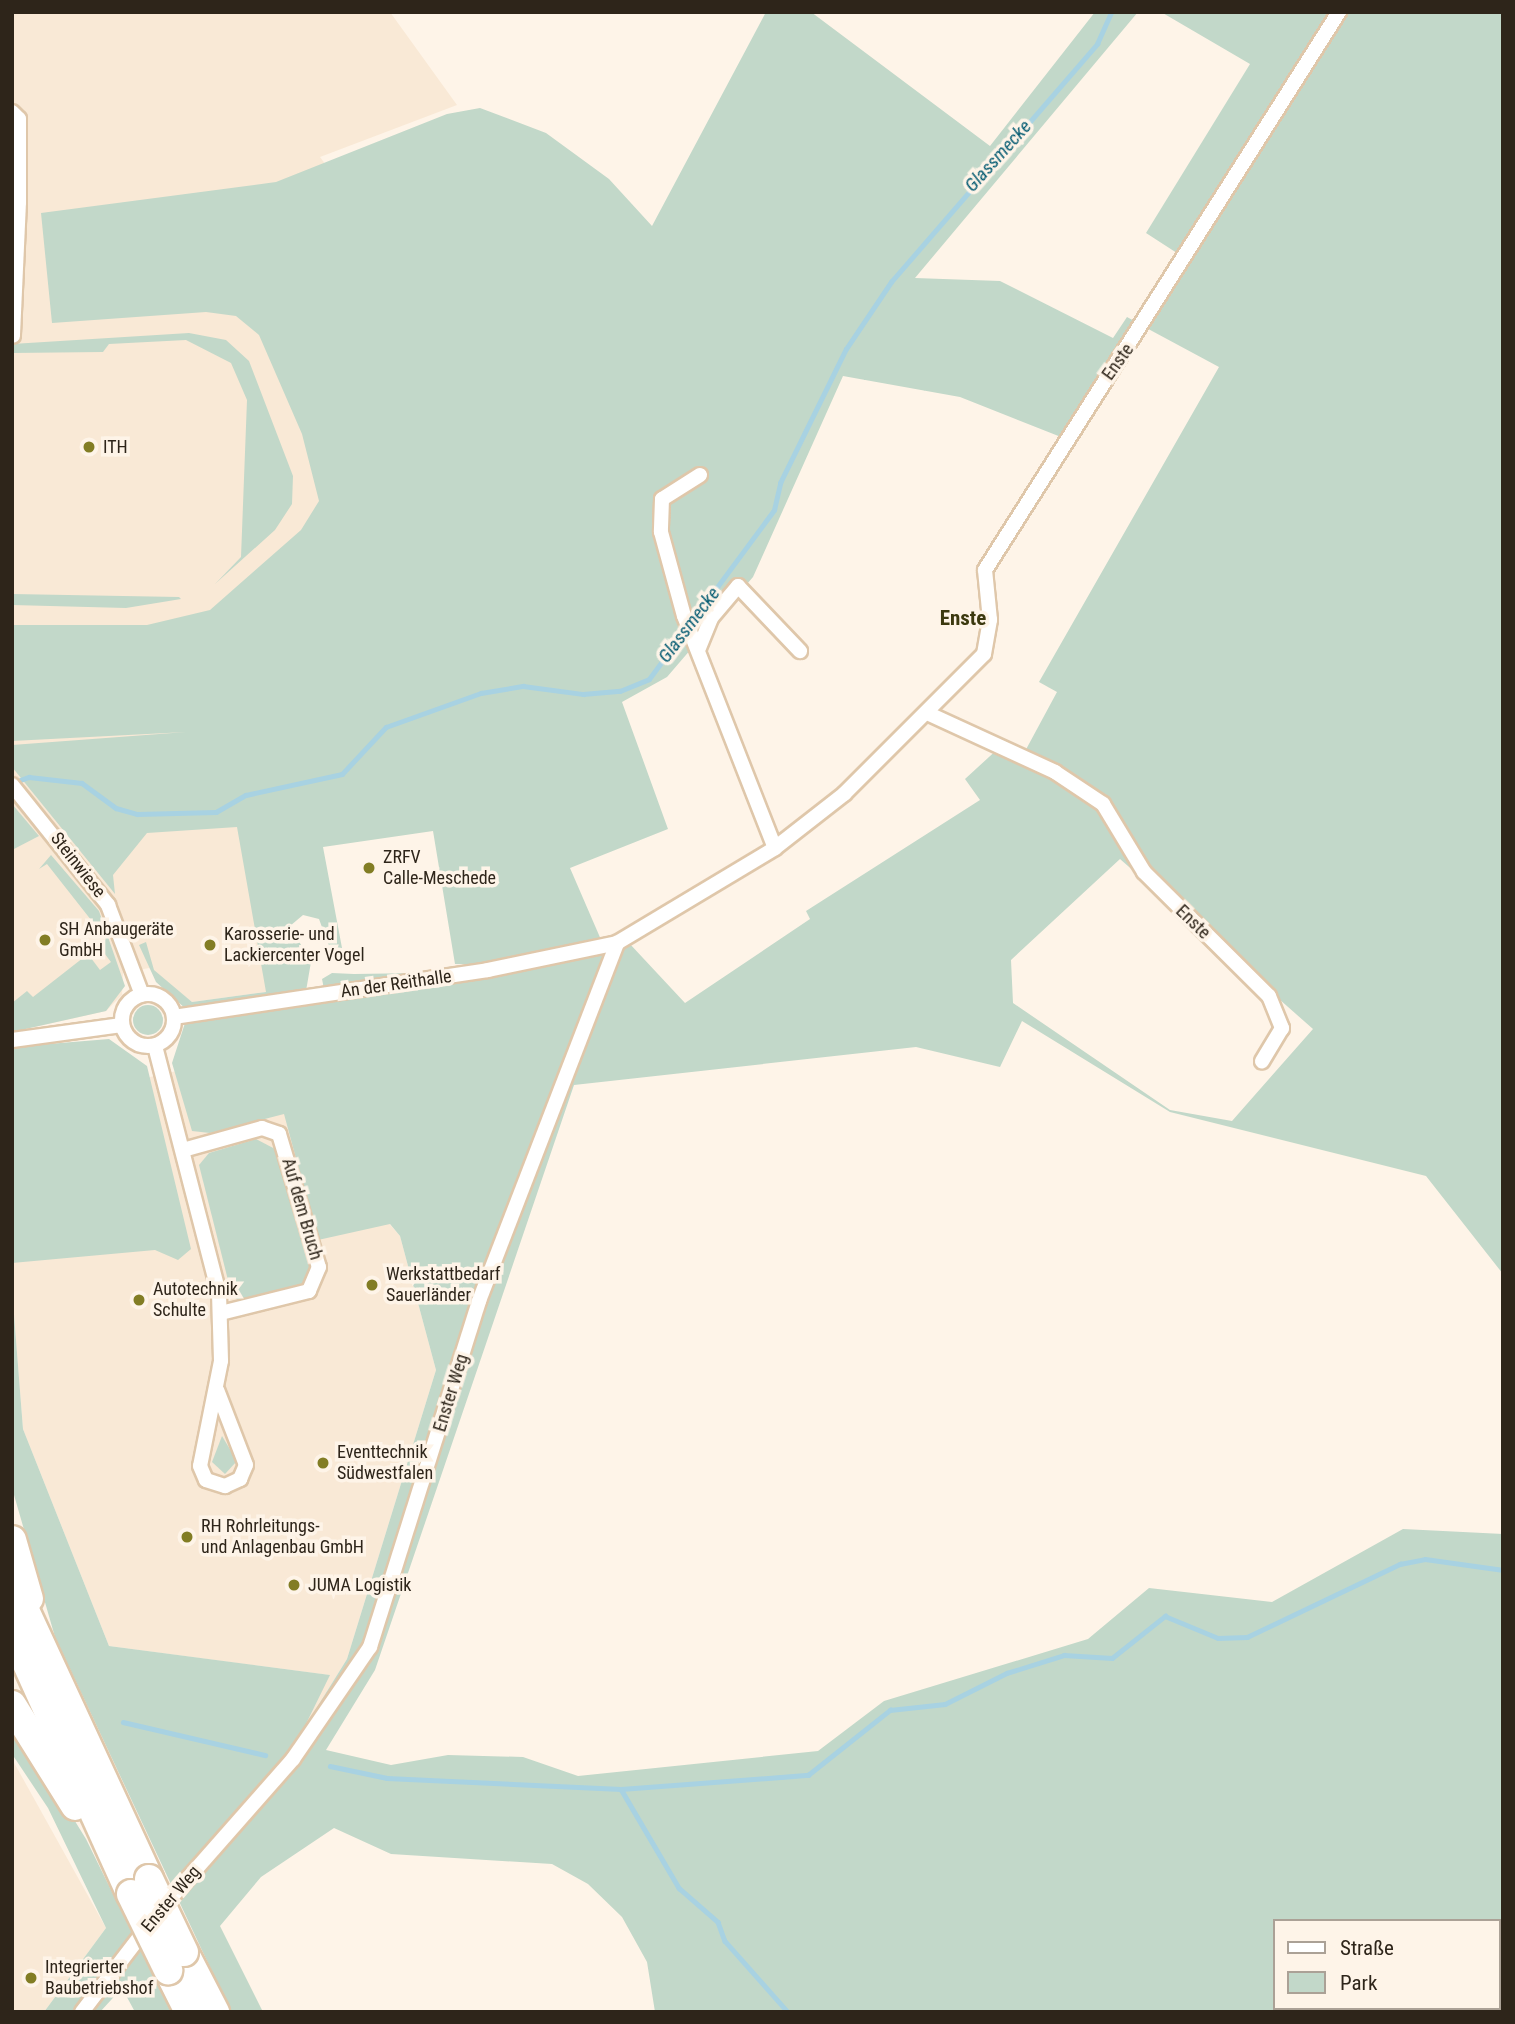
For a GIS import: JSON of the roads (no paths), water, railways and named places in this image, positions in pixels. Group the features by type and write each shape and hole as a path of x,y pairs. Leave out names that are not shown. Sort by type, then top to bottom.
{"highway":[{"path":"12,1540 55,1678"},
{"path":"12,1582 55,1678 140,1886"},
{"path":"12,1631 176,1961 189,2012"},
{"path":"12,1705 140,1886"},
{"path":"176,1961 215,2012"}],"street":[{"name":"Enste","path":"617,943 775,848 844,794 984,654 990,620 985,570 1339,12"},
{"path":"12,112 19,119 16,197 17,335"},
{"path":"700,475 666,494 660,513 684,616 775,848"},
{"path":"696,642 711,618 738,586 800,651"},
{"name":"Enste","path":"927,713 1055,772 1103,804 1144,872 1269,996 1282,1028 1262,1061"},
{"name":"Steinwiese","path":"15,789 108,905 142,995"},
{"name":"An der Reithalle","path":"174,1017 488,970 617,943"},
{"name":"Enster Weg","path":"82,2012 183,1883 293,1759 370,1647 479,1300 617,943"},
{"path":"142,995 165,1000 174,1017 169,1037 155,1046 132,1041 122,1025 125,1007 142,995"},
{"path":"12,1040 122,1025"},
{"path":"155,1046 183,1150 221,1314 217,1390 200,1466 206,1480 225,1486 240,1479 246,1465 217,1390"},
{"name":"Auf dem Bruch","path":"183,1150 262,1128 279,1134 319,1267 309,1291 221,1314"}],"waterway":[{"name":"Glassmecke","path":"15,782 29,777 82,783 116,808 137,814 216,812 246,795 342,774 386,727 481,693 523,686 583,694 620,691 649,679 774,510 780,483 846,349 891,282 1097,44 1111,12"},
{"path":"330,1766 387,1778 621,1789 808,1775 890,1710 945,1704 1007,1673 1064,1655 1112,1658 1165,1616 1218,1638 1247,1637 1400,1564 1425,1559 1503,1570"},
{"path":"123,1722 265,1755"},
{"path":"621,1789 679,1888 718,1922 725,1941 788,2012"}],"place":[{"name":"ITH","path":"89,447"},
{"name":"ZRFV Calle-Meschede","path":"369,868"},
{"name":"SH Anbaugeräte GmbH","path":"45,940"},
{"name":"Karosserie- und Lackiercenter Vogel","path":"210,945"},
{"name":"Werkstattbedarf Sauerländer","path":"372,1285"},
{"name":"Autotechnik Schulte","path":"139,1300"},
{"name":"Eventtechnik Südwestfalen","path":"323,1463"},
{"name":"RH Rohrleitungs- und Anlagenbau GmbH","path":"187,1537"},
{"name":"JUMA Logistik","path":"294,1585"},
{"name":"Integrierter Baubetriebshof","path":"31,1978"}],"district":[{"name":"Enste","path":"963,618"}]}
